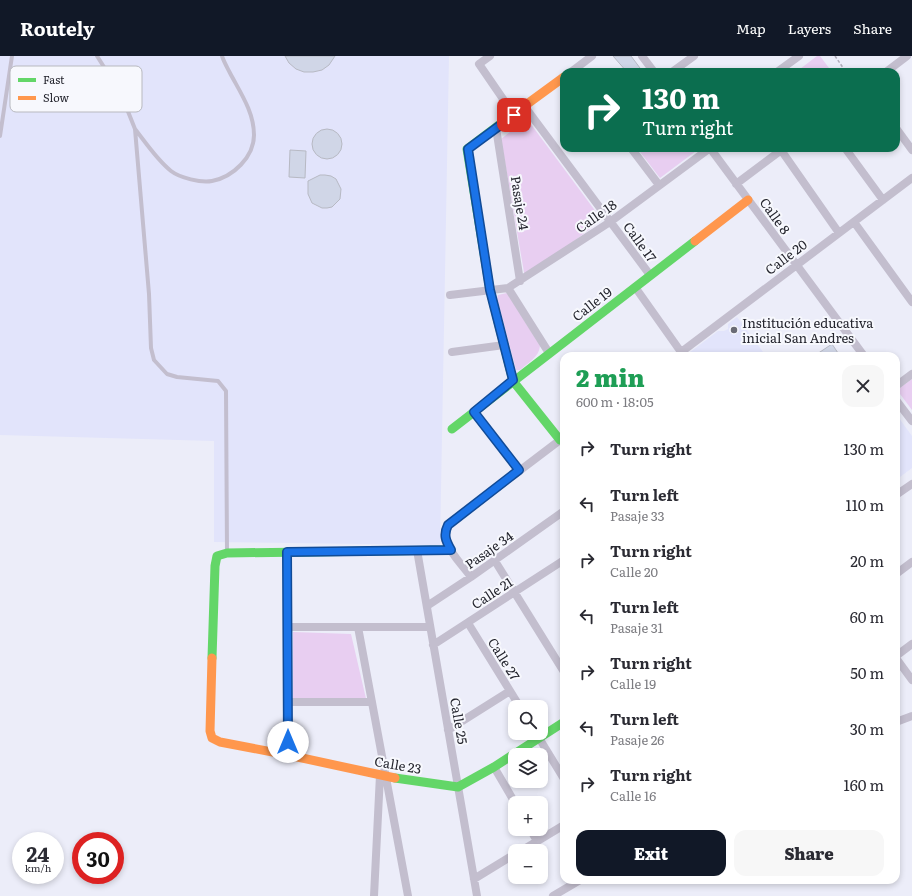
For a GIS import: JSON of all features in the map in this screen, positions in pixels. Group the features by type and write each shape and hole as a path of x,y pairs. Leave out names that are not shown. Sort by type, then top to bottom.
{"street":[{"path":"490,56 479,64 514,115"},
{"path":"577,68 592,56"},
{"path":"642,56 651,68"},
{"path":"678,68 694,56"},
{"path":"782,68 799,56"},
{"path":"891,68 907,56"},
{"path":"560,80 468,149 490,290 513,380 560,437"},
{"name":"Calle 17","path":"525,107 650,276"},
{"name":"Pasaje 24","path":"496,128 520,281"},
{"path":"900,134 912,150"},
{"path":"634,152 659,185"},
{"name":"Calle 18","path":"450,295 508,288 610,222 704,152"},
{"name":"Calle 8","path":"713,152 861,352"},
{"path":"736,184 779,152"},
{"path":"785,152 839,233"},
{"path":"848,152 883,200"},
{"name":"Calle 20","path":"681,352 912,178"},
{"name":"Calle 19","path":"452,428 748,200"},
{"path":"854,222 912,302"},
{"path":"635,287 677,352"},
{"path":"508,288 549,353"},
{"path":"452,352 504,345"},
{"path":"900,383 912,374"},
{"path":"900,405 912,421"},
{"path":"474,412 519,470"},
{"path":"471,578 445,539 445,531 448,525 560,440"},
{"path":"900,492 912,484"},
{"name":"Pasaje 34","path":"427,606 471,578 560,514"},
{"name":"Calle 25","path":"417,550 477,896"},
{"path":"227,553 451,550"},
{"path":"287,552 288,755"},
{"name":"Calle 23","path":"227,553 217,556 215,566 210,731 212,738 220,742 383,776 458,787"},
{"path":"495,561 560,666"},
{"path":"900,571 912,562"},
{"name":"Calle 21","path":"434,645 560,564"},
{"name":"Calle 27","path":"468,623 516,700"},
{"path":"358,627 372,702 383,776 408,896"},
{"path":"287,628 430,627"},
{"path":"900,654 912,644"},
{"path":"900,663 912,680"},
{"path":"448,730 510,691"},
{"path":"288,702 372,702"},
{"path":"900,720 912,716"},
{"path":"548,730 560,724"},
{"path":"458,787 494,767 531,740"},
{"path":"540,740 560,773"},
{"path":"494,767 511,796"},
{"path":"374,896 383,776"},
{"path":"532,844 560,827"},
{"path":"534,836 537,841"},
{"path":"474,879 508,858"},
{"path":"553,896 573,884"}],"lane":[{"path":"10,66 12,56"},
{"path":"97,56 103,66"},
{"path":"128,112 135,129 158,159 172,172 189,180 211,181 226,175 241,166 250,152 254,136 253,118 222,56"},
{"path":"0,136 10,69"},
{"path":"135,129 149,294 151,348 154,360 167,374 177,377 218,381 226,391 227,553"}],"path":[{"path":"835,56 843,68"}],"shaded area":[{"path":"0,56 449,56 440,545 214,542 214,441 0,435"},
{"path":"817,56 820,56 829,68 801,68"},
{"path":"527,119 602,220 525,278 501,139"},
{"path":"640,152 695,152 660,178"},
{"path":"507,293 540,346 535,357 520,370 516,370 497,298 498,295"},
{"path":"737,317 763,352 690,352 718,331 728,329 728,324"},
{"path":"912,379 912,410 900,394 900,388"},
{"path":"900,420 912,436 912,468 900,477"},
{"path":"293,632 351,634 367,703 293,703"}],"building":[{"path":"285,56 335,56 329,65 322,70 304,72 296,69 289,63"},
{"path":"613,56 631,56 640,68 624,68"},
{"path":"327,129 338,133 342,144 338,155 327,159 316,155 312,144 316,133"},
{"path":"290,150 306,151 305,178 289,177"},
{"path":"320,175 331,176 336,179 341,189 340,199 332,207 322,208 312,203 308,194 308,181"},
{"path":"832,344 837,352 820,352"}],"traffic: fast":[{"path":"523,107 467,149 490,290 513,381 560,440"},
{"path":"452,429 695,241"},
{"path":"212,658 215,566 217,556 227,553 451,550"},
{"path":"395,778 458,787 494,767 560,725"}],"traffic: slow":[{"path":"523,107 560,80"},
{"path":"695,241 748,200"},
{"path":"212,658 210,731 212,738 220,742 395,778"}],"place":[{"name":"Institución educativa inicial San Andres","path":"734,330"}],"route":[{"path":"288,742 287,552 451,550 445,539 445,531 448,525 519,470 474,412 513,380 490,290 468,149 514,115"}]}
